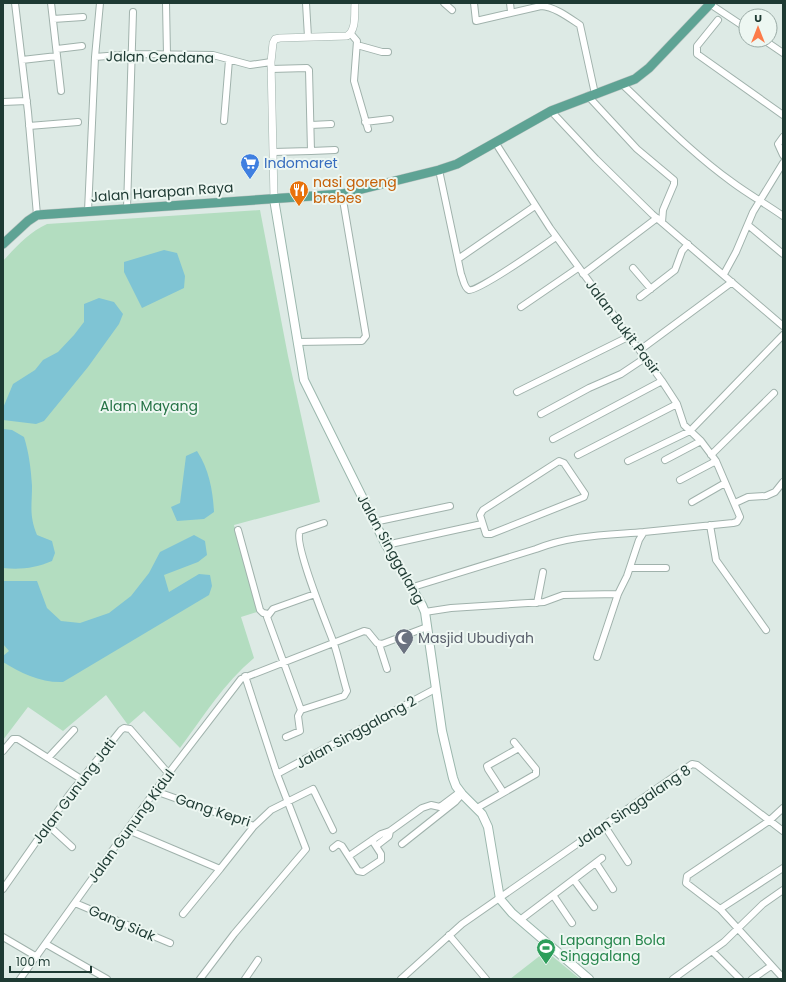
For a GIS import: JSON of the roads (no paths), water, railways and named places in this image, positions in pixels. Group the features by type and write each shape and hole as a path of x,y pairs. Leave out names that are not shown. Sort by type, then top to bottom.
{"main road":[{"name":"Jalan Harapan Raya","path":"3,244 19,228 37,216 127,208 342,194 439,170 457,164 551,111 635,79 649,68 711,3"},
{"name":"Jalan Singgalang","path":"274,199 305,384 386,545 413,588 425,612 442,731 453,778 461,793 477,808 488,827 500,899"},
{"path":"500,899 520,920 589,979"}],"street":[{"path":"15,3 27,101 37,216"},
{"path":"51,3 61,91"},
{"path":"88,211 95,57 100,3"},
{"path":"166,3 167,55"},
{"path":"306,3 308,37"},
{"path":"351,34 354,22 355,3"},
{"path":"444,3 452,10"},
{"path":"474,3 476,21 511,12 548,6 580,25 592,95 637,149 674,180 674,184 659,220 583,274"},
{"path":"510,3 511,12"},
{"path":"711,3 738,22"},
{"path":"127,208 133,12"},
{"path":"53,19 83,17"},
{"path":"718,20 697,46 697,54 783,115"},
{"path":"274,199 271,66 272,43 275,39 344,37 351,34"},
{"path":"351,34 356,38 357,45 354,81 368,129"},
{"path":"357,45 382,52 388,52"},
{"path":"22,60 82,46"},
{"name":"Jalan Cendana","path":"95,57 132,54 213,56 250,65 309,69 311,125"},
{"path":"224,121 229,60"},
{"path":"623,84 685,144 732,183 783,215"},
{"path":"3,102 27,101"},
{"path":"551,111 596,160 659,220 783,326"},
{"path":"365,122 390,119"},
{"path":"29,126 78,122"},
{"path":"311,151 311,125 331,124"},
{"path":"783,138 778,144 783,155"},
{"name":"Jalan Bukit Pasir","path":"495,142 556,237 662,381 676,404 684,425 701,441 716,461 740,517 737,522 710,525"},
{"path":"273,152 335,150"},
{"path":"724,274 761,200 783,163"},
{"path":"439,170 458,259 466,288 472,291 556,237"},
{"path":"297,342 362,341 366,336 342,194"},
{"path":"458,259 535,206"},
{"path":"748,225 783,254"},
{"path":"640,297 675,270 682,251 688,244"},
{"path":"520,306 578,268"},
{"path":"633,268 651,289"},
{"path":"640,350 732,282"},
{"path":"628,461 690,431 783,335"},
{"path":"517,392 630,336"},
{"path":"540,414 588,388 622,374 646,358"},
{"path":"553,439 662,381"},
{"path":"711,455 774,393"},
{"path":"578,456 676,404"},
{"path":"665,460 701,441"},
{"path":"559,461 564,463 585,495 582,498 491,534 486,534 482,524 480,515 484,510 559,461"},
{"path":"680,480 716,461"},
{"path":"735,503 748,497 766,496 775,492 783,482"},
{"path":"692,502 725,483"},
{"path":"374,522 450,506"},
{"path":"286,737 300,731 298,716 301,710 346,694 347,691 334,643 303,560 299,534 300,532 324,523"},
{"path":"386,545 482,524"},
{"path":"413,588 514,557 551,543 573,539 710,525 716,560 766,630"},
{"path":"238,530 260,610 263,613 268,614"},
{"path":"597,657 618,594 630,568 639,540 644,532"},
{"path":"630,568 666,568"},
{"path":"537,603 543,572"},
{"path":"301,710 267,617 273,609 315,594"},
{"path":"425,612 451,608 537,603 563,595 618,594"},
{"path":"379,644 427,626"},
{"path":"200,979 234,934 303,854 306,847 277,774 244,676 285,663 366,631 379,644 387,669"},
{"name":"Jalan Gunung Kidul","path":"20,979 168,773 244,676"},
{"name":"Jalan Singgalang 2","path":"277,774 435,689"},
{"name":"Jalan Gunung Jati","path":"3,888 81,779 124,728 130,729 168,773"},
{"path":"48,758 74,730"},
{"path":"3,752 13,739 18,739 81,779"},
{"path":"477,808 536,772 536,769 514,742"},
{"path":"503,792 487,766 519,748"},
{"name":"Jalan Singgalang 8","path":"401,979 449,935 692,764 697,765 783,831"},
{"name":"Gang Kepri","path":"155,791 254,826 271,810 313,789 333,830"},
{"path":"349,856 372,840 390,831 422,808 431,805 440,807 461,793"},
{"path":"402,844 455,802 461,793"},
{"path":"783,808 769,821 686,878 686,883 720,909 783,978"},
{"path":"48,825 72,847"},
{"path":"604,825 628,862"},
{"path":"183,914 254,826"},
{"path":"128,830 220,869"},
{"path":"376,846 389,836 390,831"},
{"path":"332,848 340,845 358,871 363,872 381,860 380,854 372,840"},
{"path":"520,920 602,858"},
{"path":"596,863 613,889"},
{"path":"720,909 783,868"},
{"path":"574,880 594,907"},
{"path":"673,979 712,951 763,904 783,890"},
{"path":"553,895 572,923"},
{"name":"Gang Siak","path":"75,903 170,943"},
{"path":"449,935 483,978"},
{"path":"3,937 37,957"},
{"path":"46,944 107,979"},
{"path":"712,951 740,979"},
{"path":"245,979 258,960"},
{"path":"752,979 771,966"}],"water":[{"path":"164,250 177,253 185,276 184,288 142,308 124,272 124,262"},
{"path":"99,298 114,302 123,314 119,324 88,367 44,421 36,424 3,420 3,408 13,384 35,370 43,360 58,352 84,322 84,304"},
{"path":"3,429 12,430 24,437 31,473 33,522 37,535 52,541 55,553 52,561 34,567 22,569 3,568"},
{"path":"197,451 205,465 210,480 214,512 204,519 177,521 171,507 180,503 186,456"},
{"path":"194,535 205,541 207,555 198,562 164,575 169,592 199,574 210,575 212,586 209,595 63,682 39,679 17,670 3,662 3,656 9,651 3,644 3,581 37,581 47,608 61,621 80,623 109,613 131,596 149,573 160,552"}],"place":[{"name":"Indomaret","path":"250,180"},
{"name":"nasi goreng brebes","path":"299,207"},
{"name":"Masjid Ubudiyah","path":"404,655"},
{"name":"Lapangan Bola Singgalang","path":"546,965"}],"park label":[{"name":"Alam Mayang","path":"149,406"}]}
